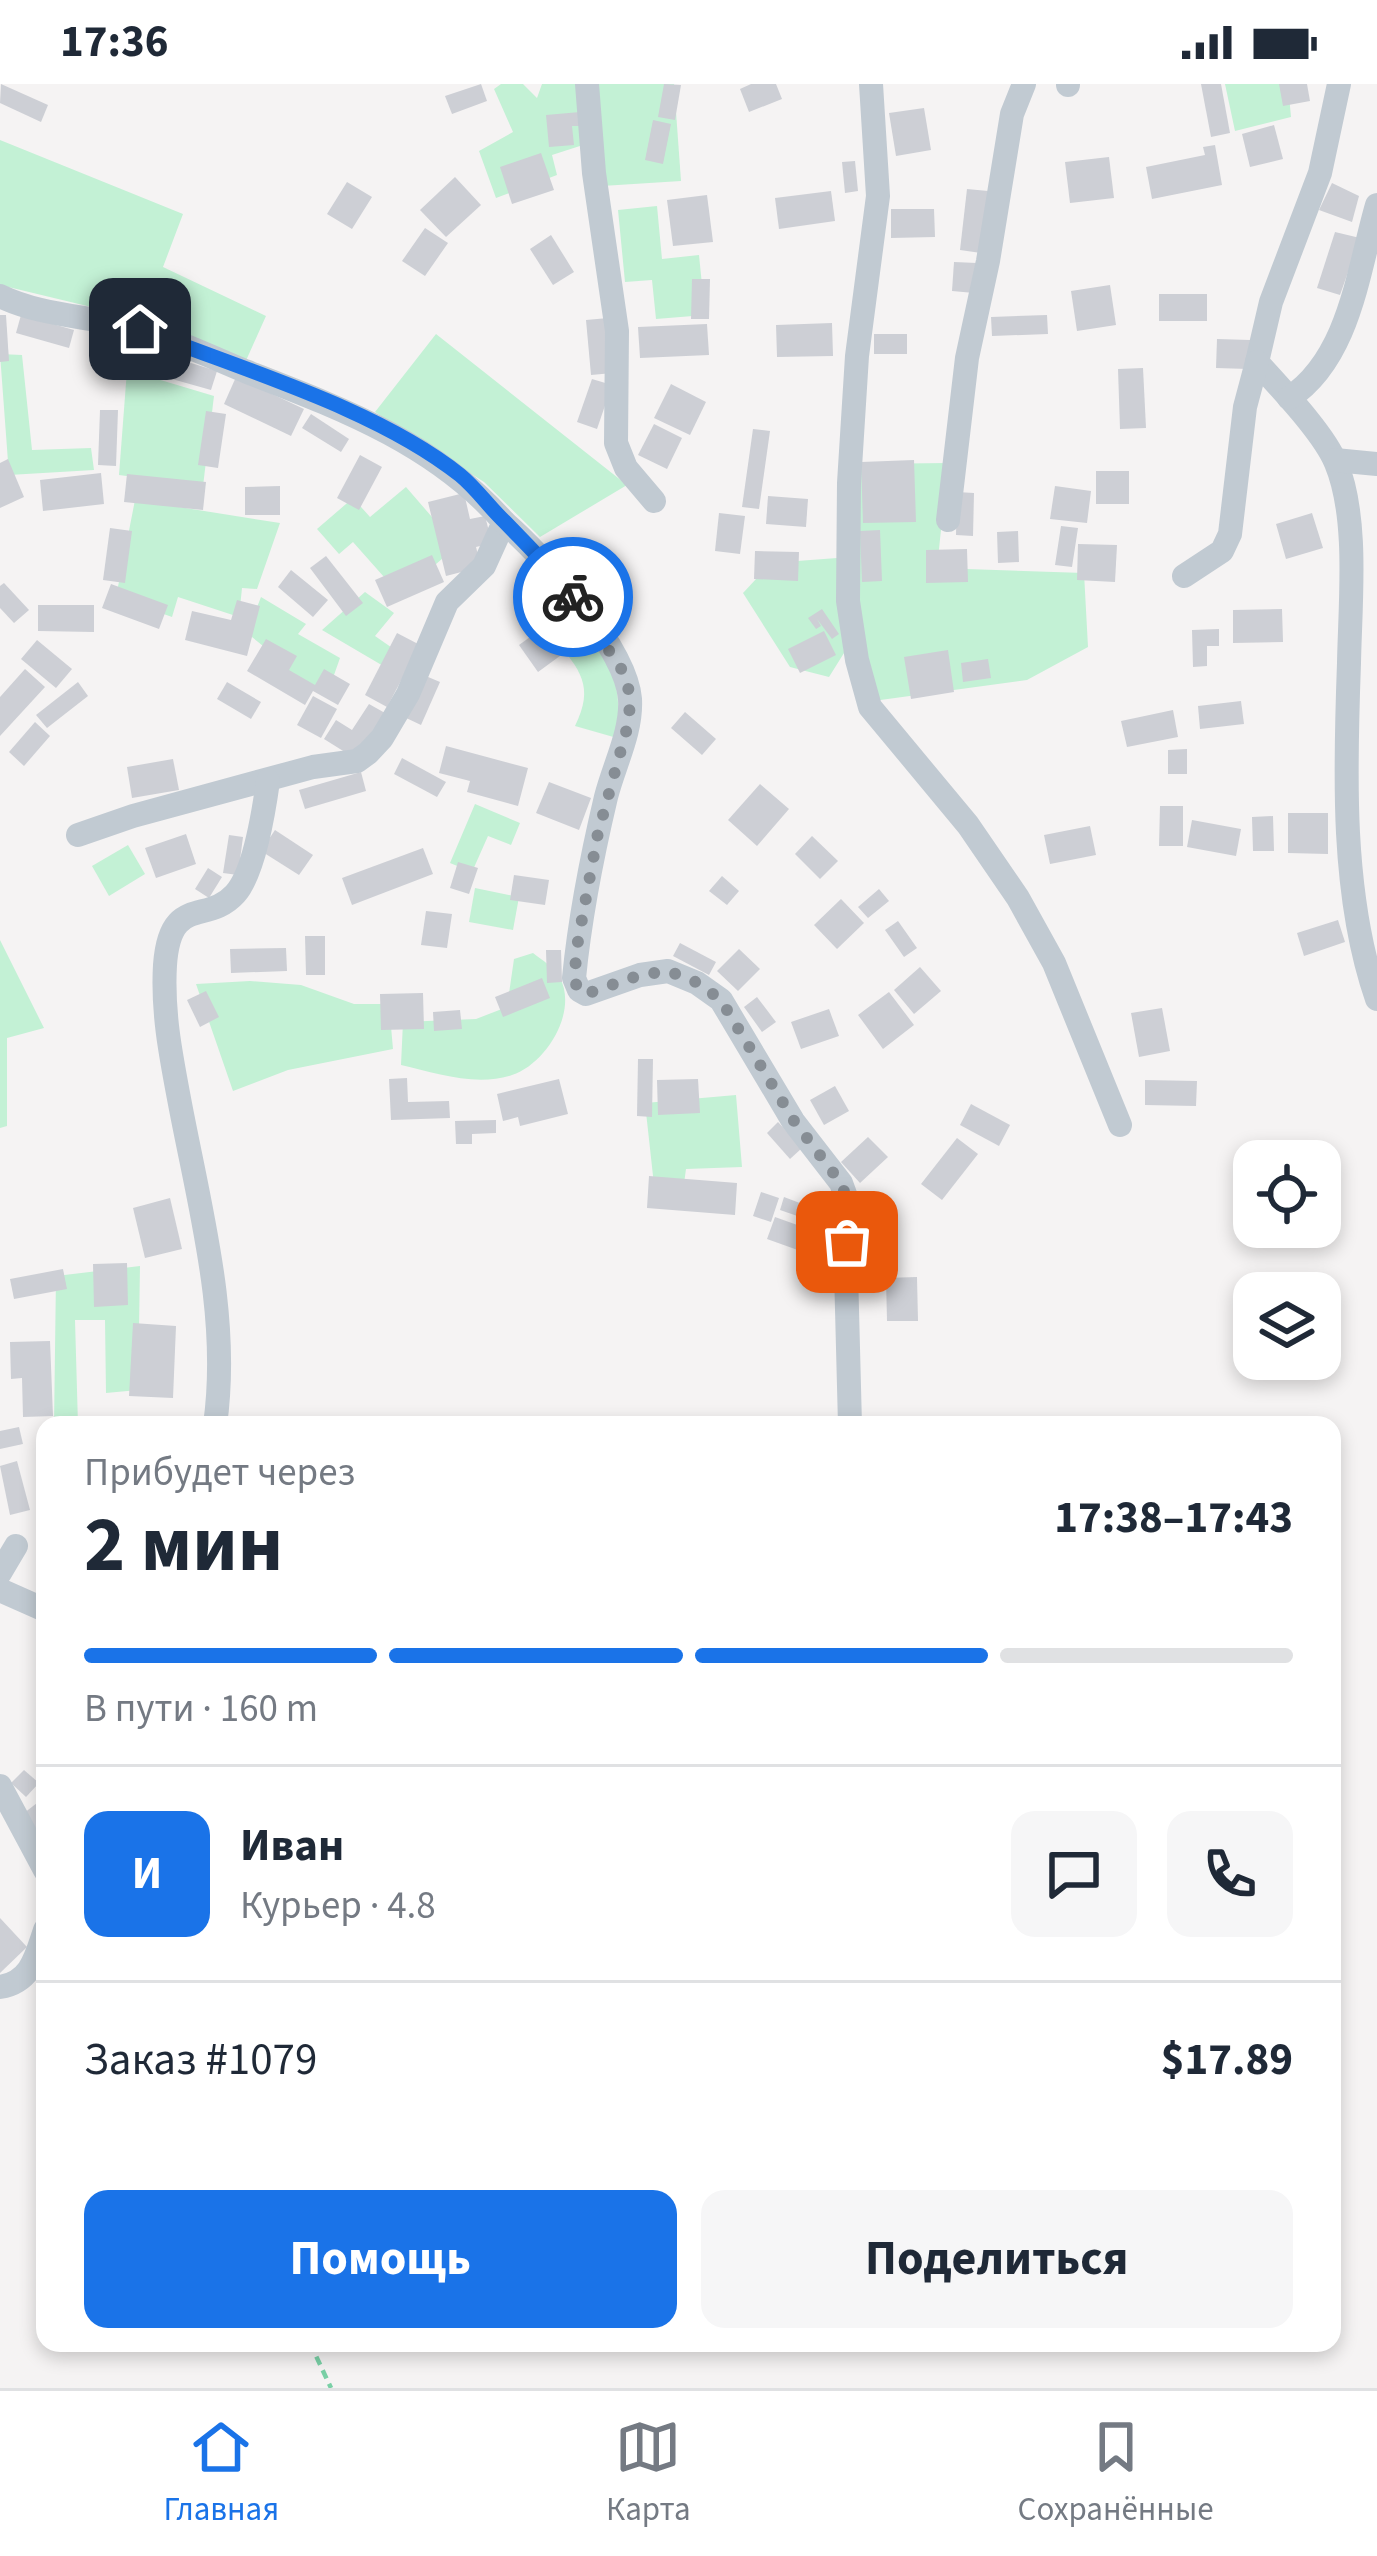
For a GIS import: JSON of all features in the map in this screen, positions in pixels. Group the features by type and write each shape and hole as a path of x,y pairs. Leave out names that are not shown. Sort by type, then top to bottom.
{"street":[{"path":"587,84 617,331 616,442 626,468 653,501"},
{"path":"871,84 878,196 857,356 849,482 848,601 856,660 870,707 968,825 1018,898 1054,963 1120,1125"},
{"path":"948,520 967,358 1012,114 1024,84"},
{"path":"1184,575 1222,551 1230,534 1245,407 1271,302 1320,173 1340,84"},
{"path":"1289,398 1310,385 1337,336 1354,294 1377,205"},
{"path":"8,303 140,329 342,409 408,442 459,475 538,552 570,592 624,673 630,695 629,721 603,811 578,941 574,978 578,990 586,994 640,975 668,971 698,983 721,1000 794,1121 841,1183 849,1205 850,1416"},
{"path":"1257,362 1335,460 1346,501 1346,754 1357,923 1377,999"},
{"path":"1335,460 1377,464"},
{"path":"78,835 314,767 357,761 382,738 408,694 447,602 484,566 504,522"},
{"path":"216,1416 215,1289 166,1034 165,959 174,927 236,893 245,875 268,781"},
{"path":"0,1573 16,1546"},
{"path":"0,1590 36,1606"},
{"path":"0,1786 36,1853"},
{"path":"0,1987 20,1983 36,1955"}],"path":[{"path":"314,2352 331,2388"}],"green space":[{"path":"501,84 523,84 537,98 542,84 578,84 583,145 552,155 557,175 496,198 479,151 513,132 494,89"},
{"path":"595,84 674,84 681,181 602,186"},
{"path":"1225,84 1288,84 1291,117 1235,131"},
{"path":"0,140 183,214 163,267 266,316 244,365 141,319 0,285"},
{"path":"657,206 662,259 699,255 705,315 656,319 652,280 625,282 618,210"},
{"path":"436,334 627,485 540,537 484,482 375,412"},
{"path":"0,354 22,355 32,450 91,448 94,470 9,475"},
{"path":"127,370 214,396 203,486 119,475"},
{"path":"948,463 937,568 1084,573 1088,647 1027,680 873,701 856,583 861,464"},
{"path":"406,487 457,546 400,595 353,542 339,554 317,529 353,498 370,517"},
{"path":"135,500 280,523 257,589 242,588 239,617 178,597 172,617 116,597"},
{"path":"837,558 844,653 829,677 790,667 743,593 771,563"},
{"path":"365,592 394,613 375,636 398,652 385,667 322,630"},
{"path":"261,597 306,624 298,634 340,658 328,692 278,677 278,658 247,633"},
{"path":"580,624 614,676 617,738 575,726 584,700 582,679 554,638"},
{"path":"475,804 520,823 511,845 488,836 472,872 450,863"},
{"path":"128,845 145,874 109,896 92,866"},
{"path":"475,888 519,897 513,930 469,922"},
{"path":"0,940 44,1028 7,1038 7,1126 0,1128"},
{"path":"533,953 560,978 565,1006 556,1035 536,1060 512,1075 484,1080 401,1065 403,1022 476,1019 507,1007 514,959"},
{"path":"196,984 301,985 354,1004 389,1004 393,1049 288,1070 233,1091"},
{"path":"736,1095 742,1167 686,1169 683,1191 655,1194 645,1103"},
{"path":"140,1266 138,1390 106,1393 105,1320 75,1320 78,1416 54,1416 56,1276"}],"building":[{"path":"1,84 48,105 41,122 0,103"},
{"path":"481,84 487,101 452,114 445,96"},
{"path":"664,84 681,85 675,120 658,117"},
{"path":"776,84 782,99 749,112 740,89"},
{"path":"1201,84 1221,84 1230,133 1211,137"},
{"path":"1279,84 1307,84 1310,101 1283,106"},
{"path":"924,108 931,150 896,156 889,113"},
{"path":"580,112 582,126 572,126 574,145 549,147 546,115"},
{"path":"653,120 671,124 663,164 645,160"},
{"path":"1274,125 1283,159 1250,167 1242,134"},
{"path":"1215,145 1222,185 1152,199 1146,167 1205,155 1203,147"},
{"path":"541,153 554,190 512,204 500,167"},
{"path":"1109,157 1114,198 1070,203 1065,162"},
{"path":"855,161 858,191 845,193 842,162"},
{"path":"455,177 481,205 446,237 420,210"},
{"path":"347,182 372,197 352,229 327,214"},
{"path":"1332,183 1359,196 1352,222 1319,210"},
{"path":"967,189 988,191 981,253 960,250"},
{"path":"831,191 835,221 779,229 775,198"},
{"path":"707,195 713,242 673,246 667,200"},
{"path":"891,209 934,209 935,237 891,238"},
{"path":"425,228 448,243 425,276 402,261"},
{"path":"1335,232 1360,238 1340,295 1317,288"},
{"path":"551,235 574,272 553,285 530,249"},
{"path":"954,262 977,263 974,293 952,291"},
{"path":"692,279 710,279 709,319 691,319"},
{"path":"1110,285 1116,325 1077,331 1071,291"},
{"path":"1159,294 1207,294 1207,321 1159,321"},
{"path":"0,315 6,315 9,361 0,362"},
{"path":"21,315 74,330 69,348 16,333"},
{"path":"1047,315 1048,334 992,336 991,317"},
{"path":"608,318 613,373 591,375 586,320"},
{"path":"832,323 833,356 777,357 776,325"},
{"path":"707,324 709,355 640,358 638,327"},
{"path":"874,334 907,334 907,354 874,354"},
{"path":"1217,339 1250,340 1248,369 1216,368"},
{"path":"139,347 217,371 211,390 133,368"},
{"path":"1143,368 1146,428 1120,429 1118,369"},
{"path":"236,377 304,409 291,436 224,404"},
{"path":"592,379 612,385 597,429 577,422"},
{"path":"671,384 706,402 690,435 654,418"},
{"path":"100,410 118,410 116,466 98,465"},
{"path":"206,411 226,414 218,468 198,465"},
{"path":"311,414 349,439 341,452 302,428"},
{"path":"654,424 682,438 667,469 638,455"},
{"path":"753,429 770,431 759,509 742,507"},
{"path":"360,455 382,467 359,510 337,498"},
{"path":"8,459 24,497 0,508 0,463"},
{"path":"914,460 916,522 863,523 861,462"},
{"path":"1096,471 1129,471 1129,504 1096,504"},
{"path":"101,473 104,504 43,511 40,480"},
{"path":"127,474 206,482 203,510 124,502"},
{"path":"280,486 280,515 245,515 245,487"},
{"path":"1055,486 1091,491 1087,523 1050,519"},
{"path":"957,492 974,493 973,536 956,535"},
{"path":"464,493 470,519 485,516 492,543 476,547 481,567 446,576 428,502"},
{"path":"768,496 808,499 806,527 766,524"},
{"path":"719,513 745,516 740,554 715,551"},
{"path":"1312,513 1323,548 1286,559 1276,524"},
{"path":"1061,526 1078,528 1072,567 1055,565"},
{"path":"110,528 132,531 125,583 103,580"},
{"path":"880,530 882,581 862,582 860,531"},
{"path":"1018,531 1019,562 998,563 997,532"},
{"path":"1078,544 1117,545 1115,582 1077,580"},
{"path":"967,549 968,582 926,583 926,550"},
{"path":"755,551 799,552 798,581 754,579"},
{"path":"432,555 444,582 387,607 375,580"},
{"path":"326,556 363,603 346,616 310,568"},
{"path":"291,570 328,600 313,617 278,587"},
{"path":"4,583 29,610 14,623 0,608"},
{"path":"111,584 168,605 159,629 102,608"},
{"path":"237,600 260,606 247,656 185,640 192,611 231,620"},
{"path":"38,605 94,605 94,632 38,631"},
{"path":"822,609 839,634 832,639 817,619 821,626 816,629 808,618"},
{"path":"1282,609 1283,642 1233,643 1233,610"},
{"path":"555,619 575,645 538,672 519,645"},
{"path":"1219,629 1219,646 1207,646 1207,666 1193,667 1192,630"},
{"path":"824,631 836,655 800,673 788,649"},
{"path":"397,633 420,645 387,707 365,695"},
{"path":"266,639 297,656 289,670 315,685 324,669 350,684 338,705 313,691 305,705 247,671"},
{"path":"37,640 72,669 56,688 21,659"},
{"path":"948,650 954,692 911,699 904,657"},
{"path":"988,659 991,678 963,682 961,663"},
{"path":"25,669 45,687 0,736 0,697"},
{"path":"421,674 440,682 421,725 402,716"},
{"path":"78,682 88,696 47,728 36,715"},
{"path":"227,682 261,702 251,719 217,699"},
{"path":"313,696 337,709 321,738 297,725"},
{"path":"1241,701 1244,724 1200,729 1198,706"},
{"path":"369,704 385,713 356,759 324,739 336,720 352,730"},
{"path":"1173,710 1178,737 1127,747 1121,721"},
{"path":"685,712 716,739 702,755 671,728"},
{"path":"35,722 50,736 24,766 9,752"},
{"path":"446,746 528,768 518,806 467,792 470,781 439,773"},
{"path":"1187,749 1187,774 1168,774 1168,750"},
{"path":"402,758 446,782 437,797 394,774"},
{"path":"173,759 179,790 132,798 127,767"},
{"path":"361,772 366,791 305,809 299,790"},
{"path":"549,782 591,798 579,830 536,813"},
{"path":"760,784 789,809 757,846 728,820"},
{"path":"1160,806 1183,806 1183,846 1159,846"},
{"path":"1288,813 1328,813 1328,854 1288,853"},
{"path":"1273,816 1274,851 1253,851 1252,817"},
{"path":"1192,820 1241,829 1236,856 1187,847"},
{"path":"1090,826 1096,855 1050,864 1044,835"},
{"path":"275,830 313,855 299,875 261,851"},
{"path":"186,834 196,864 156,878 145,848"},
{"path":"229,835 243,837 238,875 223,873"},
{"path":"812,836 838,861 820,879 795,854"},
{"path":"423,848 433,874 352,905 342,878"},
{"path":"458,862 478,868 469,894 450,888"},
{"path":"208,868 222,877 209,898 195,889"},
{"path":"514,875 549,880 545,905 510,900"},
{"path":"722,876 739,891 727,905 709,891"},
{"path":"879,889 889,901 868,918 858,907"},
{"path":"841,899 864,923 837,949 814,925"},
{"path":"426,911 452,914 447,948 421,945"},
{"path":"1338,920 1345,942 1304,956 1297,933"},
{"path":"898,921 917,948 904,957 885,930"},
{"path":"305,936 325,936 325,975 306,975"},
{"path":"680,943 716,962 709,975 673,956"},
{"path":"286,948 287,971 231,973 230,949"},
{"path":"739,949 760,969 738,991 717,971"},
{"path":"546,950 561,950 562,982 547,983"},
{"path":"920,967 941,991 914,1014 894,990"},
{"path":"542,978 550,998 503,1017 495,997"},
{"path":"206,991 219,1017 200,1027 187,1000"},
{"path":"889,992 914,1025 883,1049 858,1015"},
{"path":"423,993 424,1029 381,1030 380,994"},
{"path":"757,997 776,1022 762,1032 744,1007"},
{"path":"1162,1008 1170,1051 1139,1057 1131,1013"},
{"path":"829,1009 839,1036 801,1049 791,1022"},
{"path":"460,1010 462,1029 434,1031 433,1012"},
{"path":"638,1059 653,1059 652,1117 637,1116"},
{"path":"407,1078 408,1102 449,1101 450,1118 391,1120 389,1079"},
{"path":"559,1079 568,1114 520,1126 518,1117 503,1121 497,1094"},
{"path":"698,1079 700,1113 658,1115 657,1080"},
{"path":"1145,1080 1197,1081 1196,1106 1145,1105"},
{"path":"835,1086 849,1111 824,1125 810,1100"},
{"path":"971,1104 1010,1125 999,1146 960,1125"},
{"path":"496,1120 496,1133 472,1134 472,1144 456,1144 455,1121"},
{"path":"778,1122 802,1148 790,1159 767,1133"},
{"path":"868,1137 888,1157 860,1183 841,1162"},
{"path":"957,1138 978,1154 942,1200 921,1184"},
{"path":"649,1176 737,1183 735,1215 647,1208"},
{"path":"761,1192 779,1198 771,1222 753,1216"},
{"path":"784,1197 813,1208 809,1220 780,1210"},
{"path":"170,1198 182,1249 145,1258 133,1208"},
{"path":"775,1217 814,1231 806,1253 767,1239"},
{"path":"127,1263 128,1305 94,1307 93,1264"},
{"path":"63,1269 67,1289 14,1299 10,1279"},
{"path":"917,1277 918,1321 887,1321 886,1278"},
{"path":"133,1323 176,1326 173,1398 129,1396"},
{"path":"50,1341 53,1416 23,1417 22,1378 11,1379 10,1342"},
{"path":"19,1427 23,1444 0,1449 0,1431"},
{"path":"17,1461 30,1510 10,1515 0,1466"},
{"path":"24,1770 36,1786 26,1797 11,1783"},
{"path":"36,1804 36,1828 24,1813"},
{"path":"0,1918 27,1947 0,1973"}],"way so far":[{"path":"573,597 624,673 630,695 629,721 608,789 578,941 574,978 578,990 586,994 640,975 668,971 698,983 721,1000 794,1121 841,1183 849,1205 847,1242"}],"route":[{"path":"140,329 342,409 408,442 483,497 538,552 573,597"}]}
